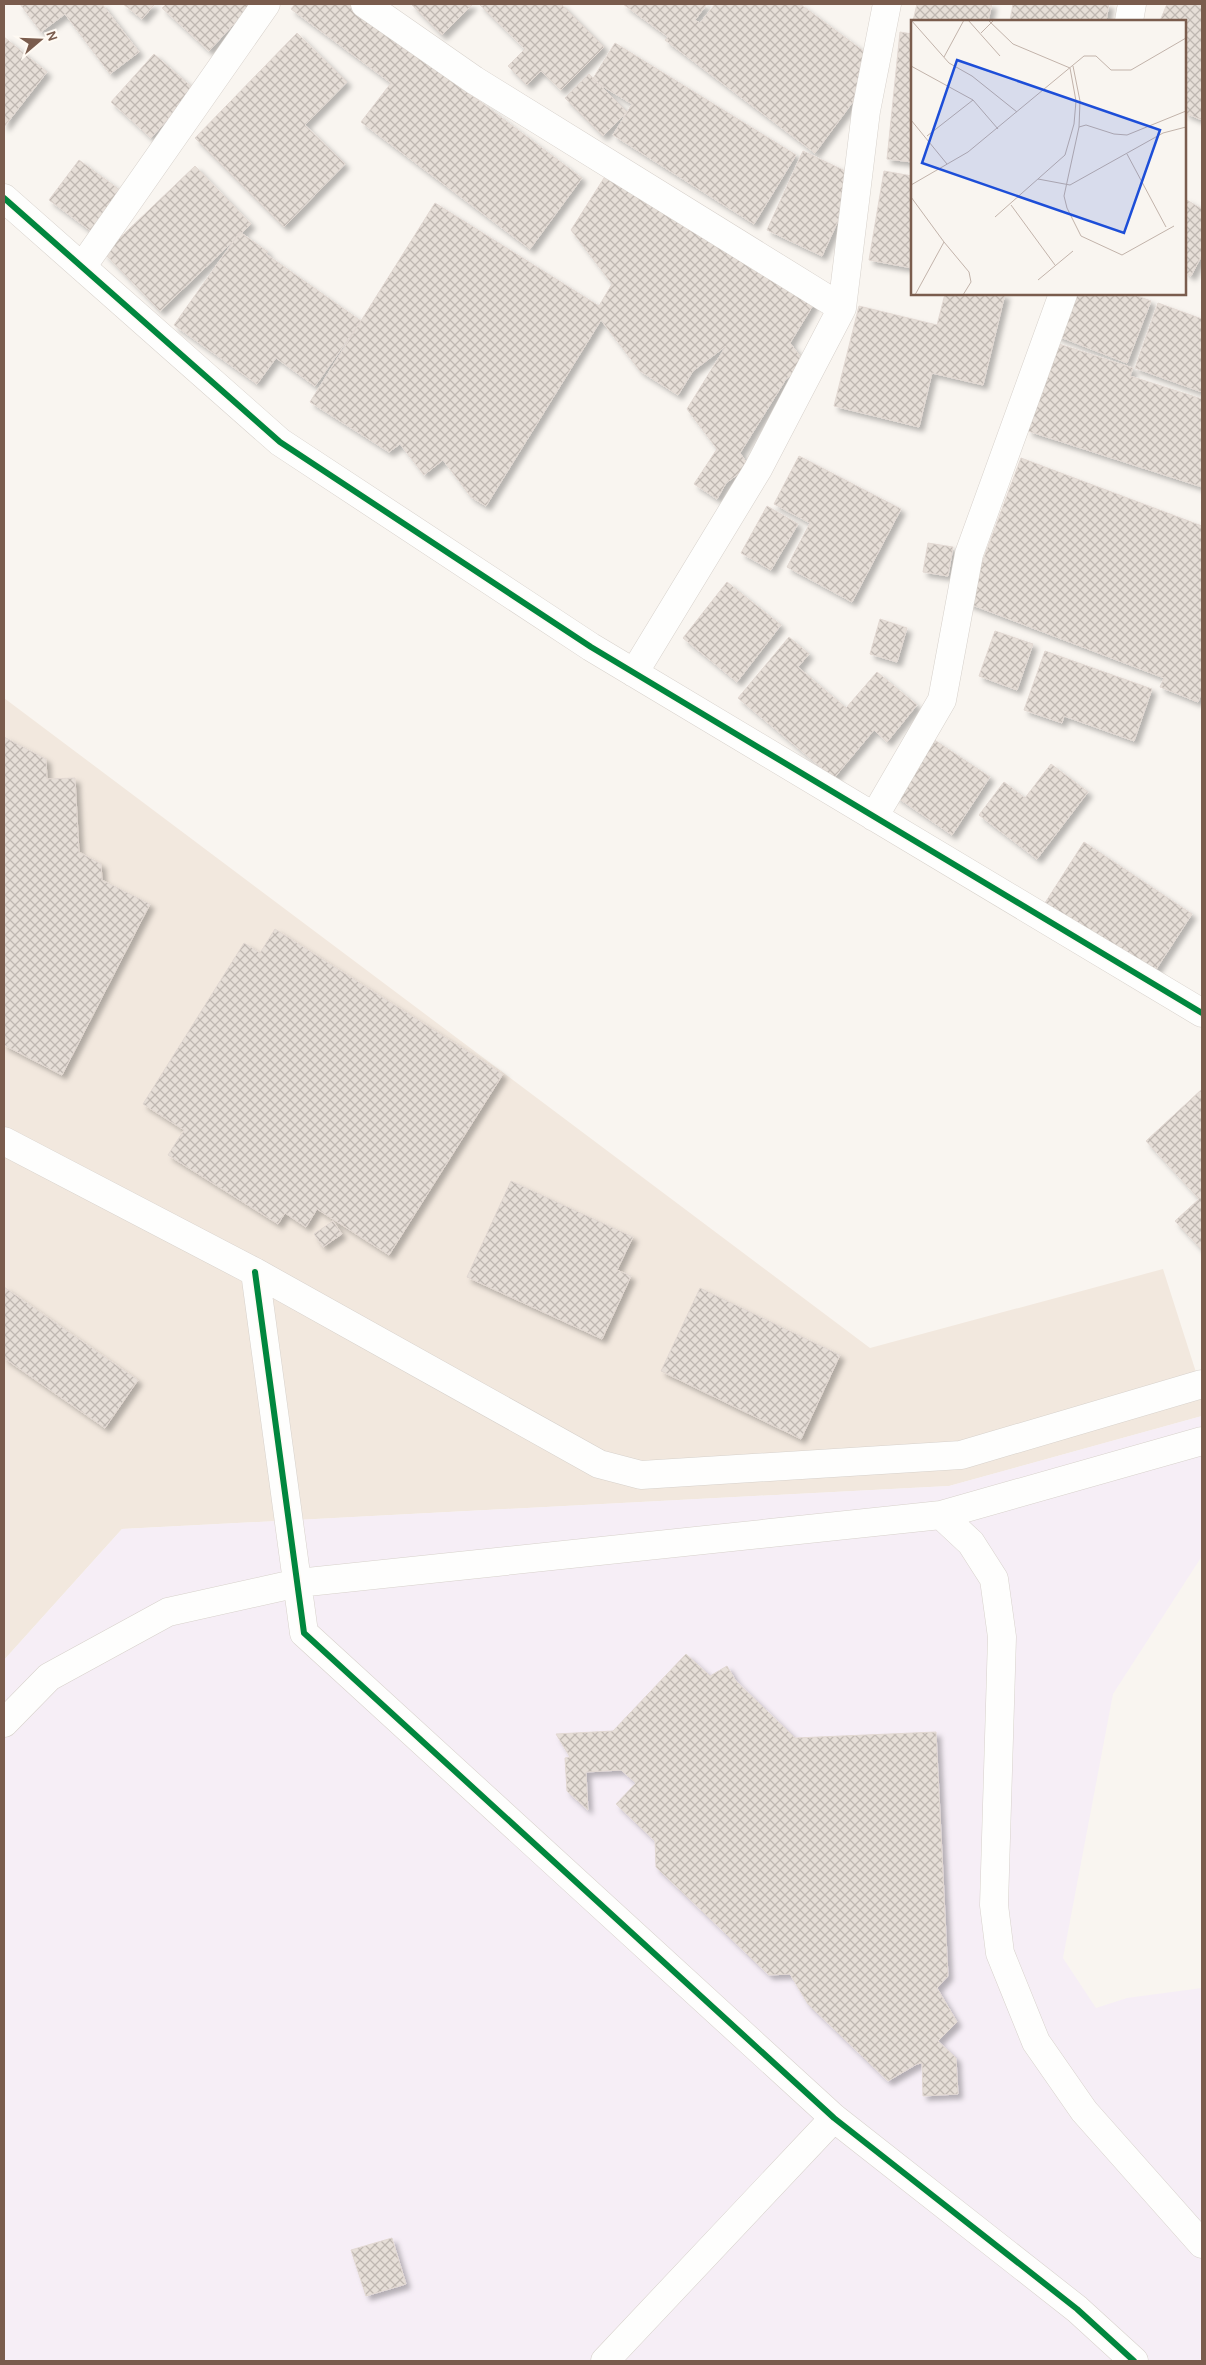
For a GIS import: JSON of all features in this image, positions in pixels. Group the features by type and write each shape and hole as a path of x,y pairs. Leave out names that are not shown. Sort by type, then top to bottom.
{"street":[{"path":"82,267 266,4"},
{"path":"365,4 474,80 842,308"},
{"path":"634,673 758,469 842,308 866,111 886,4"},
{"path":"1129,20 1132,4"},
{"path":"4,198 280,442 591,647 1202,1014"},
{"path":"874,817 942,700 969,554 1063,295"},
{"path":"4,1140 255,1272 599,1464 641,1475 961,1455 1202,1384"},
{"path":"255,1272 304,1633 834,2118 1077,2309 1134,2361"},
{"path":"4,1724 50,1677 168,1612 298,1583 941,1515 1202,1440"},
{"path":"941,1515 971,1543 994,1579 1002,1637 994,1905 1000,1953 1036,2042 1057,2073 1084,2111 1202,2244"},
{"path":"605,2361 834,2118"}],"shaded area":[{"path":"4,698 870,1348 1163,1269 1202,1391 1202,1416 949,1486 122,1529 4,1660"},
{"path":"1202,1416 1202,1556 1113,1694 1063,1958 1096,2008 1127,1998 1202,1988 1202,2361 4,2361 4,1660 122,1529 949,1486"}],"building":[{"path":"20,4 102,4 139,52 110,74 65,14 41,32"},
{"path":"123,4 155,4 142,19"},
{"path":"166,4 252,4 209,51 162,8"},
{"path":"295,4 374,4 414,52 582,178 530,249 361,122 391,83 291,9"},
{"path":"411,4 473,4 442,35"},
{"path":"479,4 561,4 604,47 561,90 541,71 527,85 508,66 525,49"},
{"path":"623,4 707,4 695,20 700,23 715,4 800,4 881,64 815,153 665,40 668,37"},
{"path":"917,4 992,4 988,20 913,20"},
{"path":"1013,4 1109,4 1106,20 1010,20"},
{"path":"1167,4 1202,4 1202,120 1186,113 1186,20 1160,20"},
{"path":"900,32 911,34 911,162 887,159"},
{"path":"297,33 347,82 305,125 345,164 284,227 195,138"},
{"path":"4,37 47,72 4,127"},
{"path":"615,43 796,155 754,224 613,135 632,104 592,80"},
{"path":"154,54 194,89 151,138 111,102"},
{"path":"589,74 627,112 603,136 565,98"},
{"path":"803,151 858,177 822,256 767,230"},
{"path":"79,160 124,193 95,234 49,200"},
{"path":"195,166 251,224 160,311 104,253"},
{"path":"611,167 818,297 790,343 806,364 786,379 740,453 749,466 726,483 717,499 694,484 717,449 687,409 726,346 693,371 678,395 640,371 601,320 486,506 471,497 443,460 424,475 400,444 389,452 310,402 435,203 599,306 612,284 571,230"},
{"path":"884,171 911,176 911,268 869,260"},
{"path":"1186,200 1202,209 1202,255 1191,276 1186,273"},
{"path":"240,232 268,252 266,254 361,321 315,386 276,358 257,384 174,325"},
{"path":"945,295 1005,295 983,385 932,373 919,427 834,406 859,306 937,325"},
{"path":"1071,295 1135,295 1151,301 1127,363 1055,335"},
{"path":"1158,303 1202,319 1202,392 1135,368"},
{"path":"1056,343 1133,368 1130,376 1202,399 1202,487 1028,431"},
{"path":"799,456 901,509 852,602 787,567 810,523 774,504"},
{"path":"1021,458 1202,526 1202,691 1198,702 1160,687 1164,678 967,603"},
{"path":"767,506 798,524 771,570 741,553"},
{"path":"928,543 953,547 948,576 923,572"},
{"path":"727,582 781,625 737,682 683,638"},
{"path":"880,619 907,628 897,662 870,654"},
{"path":"995,631 1033,644 1017,690 979,676"},
{"path":"789,637 809,654 798,667 846,708 877,672 917,705 887,742 874,730 834,778 738,698"},
{"path":"1045,651 1152,689 1134,741 1064,716 1062,723 1024,710"},
{"path":"4,737 46,759 47,779 75,778 79,852 101,864 102,880 150,904 62,1075 4,1045"},
{"path":"933,739 990,777 952,835 895,796"},
{"path":"1051,764 1088,792 1037,859 979,815 1004,782 1025,798"},
{"path":"1084,842 1192,914 1144,988 1036,917"},
{"path":"275,929 503,1074 389,1255 317,1209 306,1227 285,1213 278,1224 168,1155 184,1130 143,1104 244,943 260,953"},
{"path":"1202,1089 1202,1250 1175,1221 1199,1199 1146,1141"},
{"path":"511,1181 633,1237 617,1270 631,1276 602,1339 467,1277"},
{"path":"333,1221 342,1234 323,1247 314,1234"},
{"path":"4,1287 138,1380 105,1428 4,1358"},
{"path":"700,1288 840,1355 801,1439 661,1371"},
{"path":"686,1654 710,1676 727,1666 736,1681 795,1738 936,1732 948,1976 937,1988 957,2022 938,2041 956,2058 958,2094 923,2096 922,2063 888,2081 808,2004 790,1974 769,1975 656,1867 655,1841 616,1804 636,1783 621,1770 586,1772 588,1810 567,1791 565,1758 570,1757 556,1734 613,1731"},
{"path":"392,2238 406,2284 366,2296 351,2250"}],"cycle path":[{"path":"4,198 280,442 591,647 1202,1013"},
{"path":"255,1272 304,1633 834,2118 1077,2309 1134,2361"}]}
